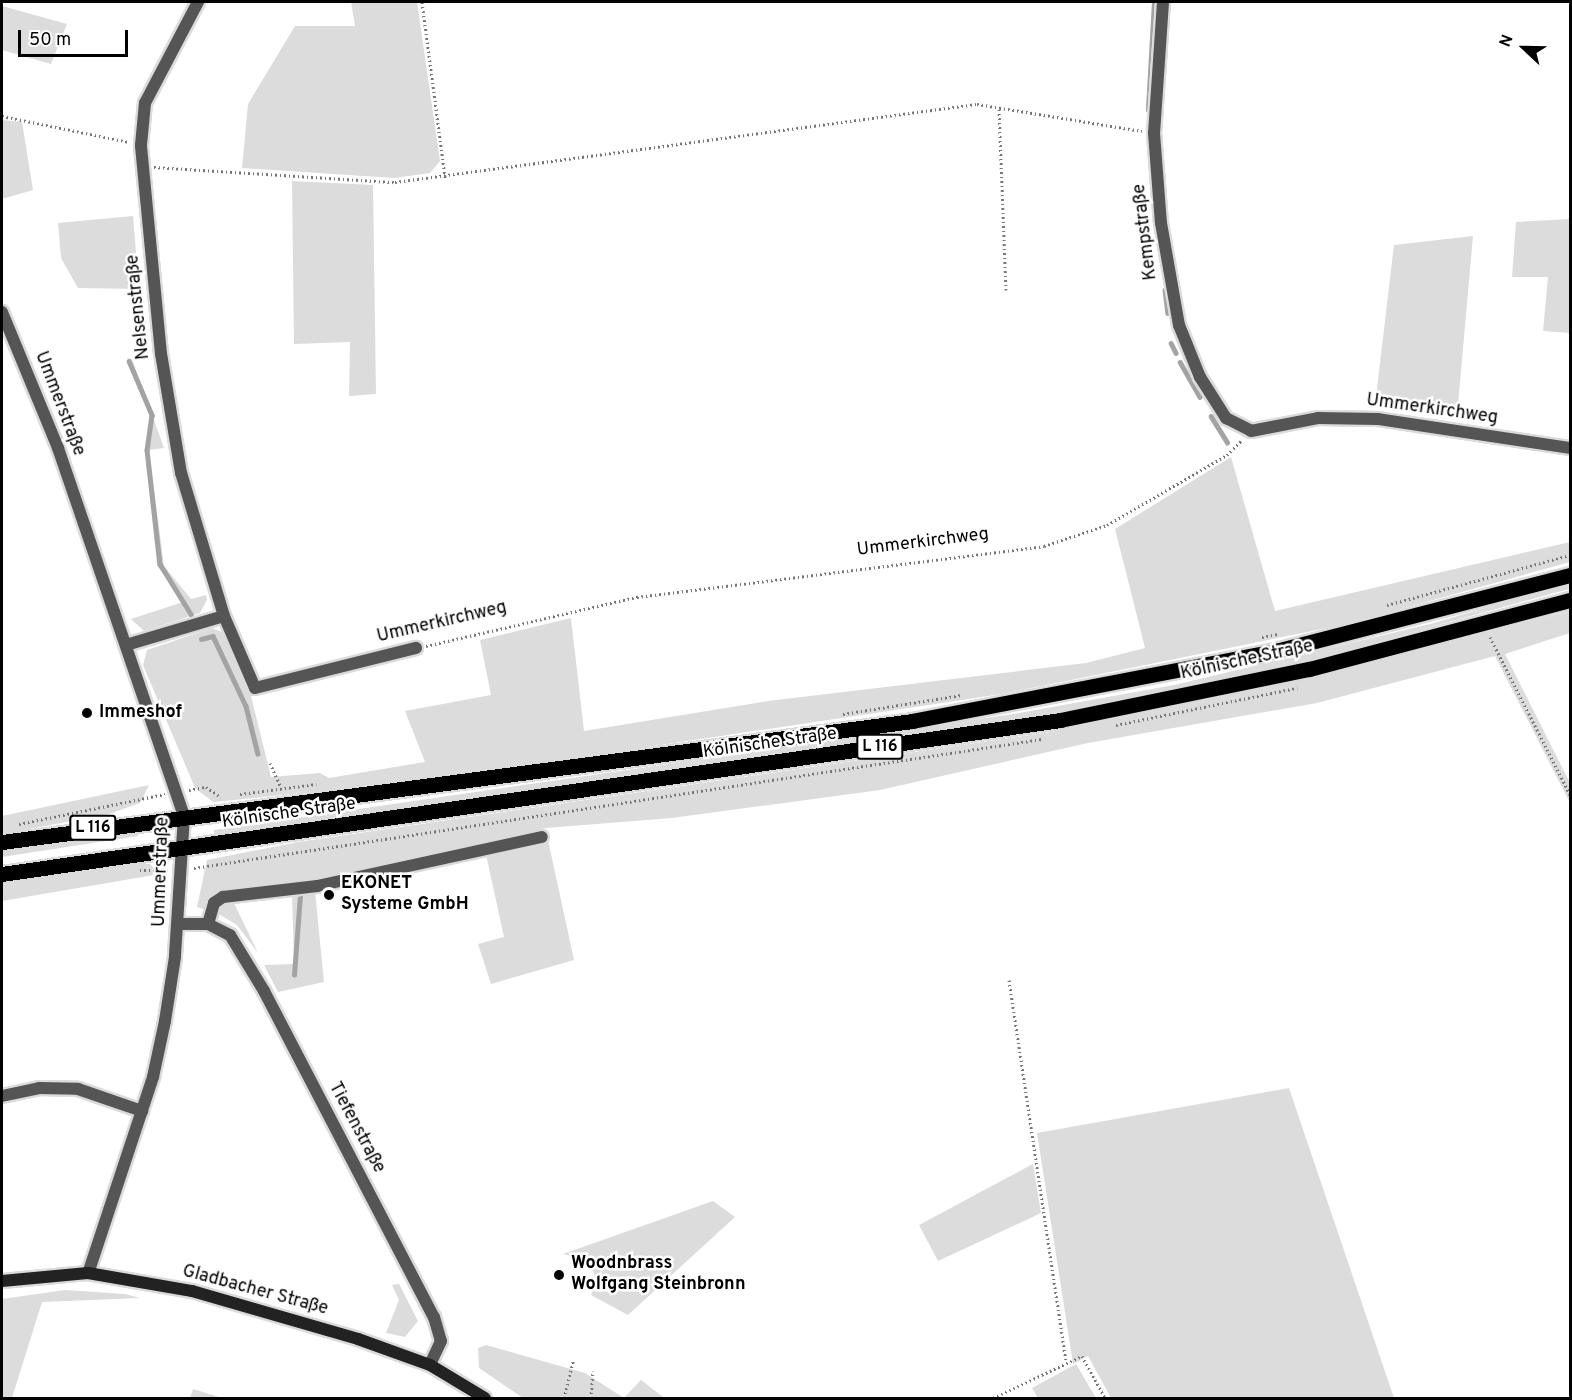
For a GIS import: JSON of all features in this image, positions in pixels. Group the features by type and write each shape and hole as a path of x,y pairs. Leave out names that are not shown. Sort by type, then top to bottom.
{"main road":[{"name":"Kölnische Straße","path":"2,842 912,721 1276,651 1570,575"},
{"name":"Kölnische Straße","path":"2,874 1060,720 1309,669 1570,600"},
{"name":"Gladbacher Straße","path":"2,1281 88,1273 192,1291 430,1365 485,1398"}],"street":[{"name":"Nelsenstraße","path":"198,2 145,103 141,146 161,354 181,473 224,616 255,688"},
{"name":"Kempstraße","path":"1163,2 1154,134 1161,223 1179,325 1200,377 1226,418 1251,431"},
{"name":"Ummerstraße","path":"2,312 58,448 184,816 178,924 165,1021 142,1111 88,1273"},
{"name":"Ummerkirchweg","path":"1251,431 1318,418 1378,419 1570,448"},
{"path":"126,645 224,616"},
{"name":"Ummerkirchweg","path":"255,688 416,648"},
{"path":"178,924 208,924 214,903 223,897 317,886 543,837"},
{"name":"Tiefenstraße","path":"208,924 230,935 264,991 434,1317 441,1341 430,1365"},
{"path":"2,1096 39,1088 78,1089 142,1111"}],"path":[{"path":"422,2 445,177"},
{"path":"143,166 395,182 978,104 1154,134"},
{"path":"999,109 1006,290"},
{"path":"2,116 57,123 141,146"},
{"name":"Ummerkirchweg","path":"416,648 637,597 1044,546 1107,525 1227,455 1251,431"},
{"path":"1377,608 1570,555"},
{"path":"1252,639 1286,632"},
{"path":"1490,637 1570,795"},
{"path":"835,715 974,693"},
{"path":"270,763 281,788"},
{"path":"13,825 206,788 219,797 328,782"},
{"path":"1009,980 1066,1362"},
{"path":"993,1398 1082,1356 1105,1398"},
{"path":"564,1398 573,1361"},
{"path":"591,1398 593,1371"}],"shaded area":[{"path":"351,2 417,2 440,161 430,173 394,178 242,168 248,104 295,26 355,26"},
{"path":"1152,2 1156,2 1151,112 1146,112"},
{"path":"2,6 67,24 51,64 2,50"},
{"path":"2,120 22,122 33,190 2,199"},
{"path":"292,181 373,185 376,394 349,396 350,342 294,344"},
{"path":"133,216 139,289 78,288 61,258 58,223"},
{"path":"1570,219 1570,333 1543,331 1548,277 1512,277 1516,222"},
{"path":"1473,236 1457,416 1375,405 1394,245"},
{"path":"127,358 132,359 164,448 149,450 164,566 191,599 206,595 207,600 200,613 144,631 131,619 183,602 157,565 145,451 150,417"},
{"path":"1182,360 1202,396 1198,398 1179,362"},
{"path":"1213,414 1229,442 1227,447 1209,416"},
{"path":"1231,457 1275,611 1570,542 1570,562 1347,624 1002,694 427,780 213,802 195,788 143,665 147,650 212,628 222,632 249,688 271,777 320,773 329,778 425,762 405,711 491,695 480,640 571,618 584,731 768,701 1086,663 1145,648 1115,529"},
{"path":"1570,583 1570,589 1304,662 1017,720 214,834 214,830 1019,713 1174,685 1430,624"},
{"path":"1570,611 1570,633 1505,654 1570,783 1570,803 1495,656 1317,703 1088,743 880,790 672,818 546,828 313,882 231,891 213,896 206,910 197,907 207,860 298,842 1051,732 1302,680"},
{"path":"149,785 140,803 109,814 2,834 2,816"},
{"path":"139,832 138,836 2,857 2,852"},
{"path":"548,840 574,960 491,984 478,944 504,937 485,850"},
{"path":"130,864 150,864 160,874 2,901 2,882"},
{"path":"315,891 324,982 278,992 264,965 294,964 292,894"},
{"path":"233,901 258,953 237,925 217,913 221,905"},
{"path":"1289,1088 1394,1398 1111,1398 1088,1356 1073,1364 1037,1133"},
{"path":"1033,1164 1041,1213 938,1261 919,1225"},
{"path":"713,1201 735,1217 628,1315 591,1295 597,1282 589,1261 563,1254"},
{"path":"399,1284 418,1321 405,1337 386,1333 399,1300 392,1285"},
{"path":"65,1290 125,1294 140,1298 42,1302 12,1398 2,1398 2,1299"},
{"path":"486,1345 585,1373 624,1398 523,1398 479,1368 478,1348"},
{"path":"1076,1364 1096,1398 1038,1398 1032,1388"},
{"path":"641,1380 663,1397 662,1398 624,1398"},
{"path":"193,1389 222,1398 190,1398"}],"waterway":[{"path":"1148,110 1154,2"},
{"path":"1165,290 1168,313"},
{"path":"1171,343 1176,353"},
{"path":"129,361 152,415 147,450 160,564 191,614"},
{"path":"1180,362 1200,397"},
{"path":"1211,416 1227,442"},
{"path":"201,639 213,636 246,706 258,754"},
{"path":"294,975 300,896"}],"place":[{"name":"Immeshof","path":"87,713"},
{"name":"EKONET Systeme GmbH","path":"329,895"},
{"name":"Woodnbrass Wolfgang Steinbronn","path":"559,1275"}]}
